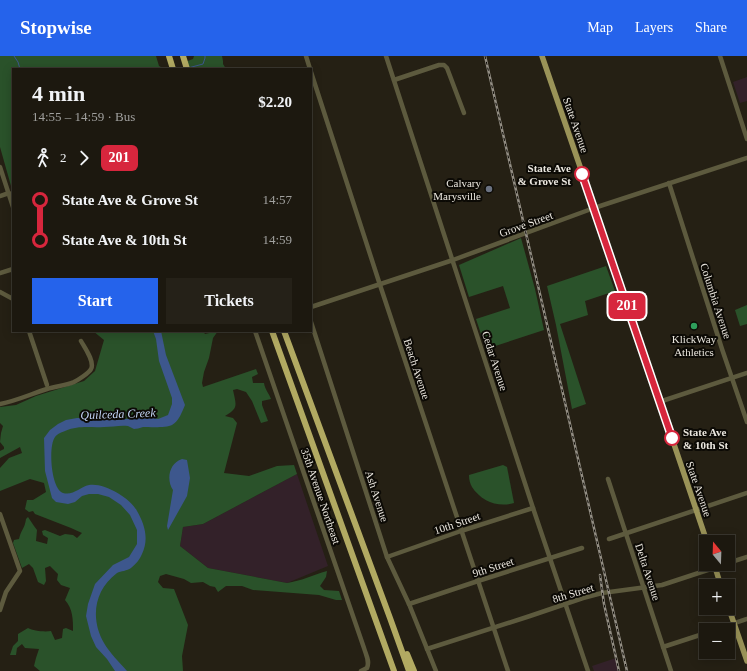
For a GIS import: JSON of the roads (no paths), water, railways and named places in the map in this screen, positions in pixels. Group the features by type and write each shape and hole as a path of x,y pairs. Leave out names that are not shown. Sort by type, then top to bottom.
{"highway":[{"path":"169,56 173,68"},
{"path":"183,56 187,68"},
{"path":"272,332 394,671"},
{"path":"284,332 409,671"},
{"path":"390,618 414,671"}],"main road":[{"name":"State Avenue","path":"542,56 705,535"},
{"path":"731,615 734,623"},
{"path":"735,626 747,661"}],"street":[{"path":"306,56 310,68"},
{"name":"Cedar Avenue","path":"386,56 533,508 588,671"},
{"path":"720,56 747,139"},
{"path":"394,80 439,65 444,65 448,68 464,113"},
{"name":"Beach Avenue","path":"312,75 508,671"},
{"name":"Grove Street","path":"312,307 453,260 594,208 747,158"},
{"path":"0,167 12,204"},
{"name":"Columbia Avenue","path":"669,184 747,422"},
{"path":"0,196 9,193"},
{"path":"0,273 12,269"},
{"path":"0,292 12,299"},
{"name":"Ash Avenue","path":"312,325 387,557 409,604 436,671"},
{"path":"29,332 47,385"},
{"name":"35th Avenue Northeast","path":"255,332 368,661 368,667 361,671"},
{"path":"0,404 13,402 47,389 72,382 91,370 92,364 89,354 81,341"},
{"path":"660,402 747,373"},
{"name":"Delta Avenue","path":"608,479 671,671"},
{"path":"609,539 747,493"},
{"name":"10th Street","path":"387,557 533,508"},
{"path":"0,514 20,571 6,592 0,610"},
{"name":"9th Street","path":"409,604 478,580 582,548"},
{"name":"8th Street","path":"735,561 747,557"},
{"name":"8th Street","path":"427,650 582,598 602,593 662,585 701,571"},
{"path":"734,623 747,619"},
{"path":"664,647 699,635"}],"water":[{"name":"Quilceda Creek","path":"153,332 161,332 166,355 185,405 177,421 166,427 143,427 134,429 125,426 84,427 70,429 55,437 52,449 51,458 53,476 59,490 67,494 89,485 109,488 123,496 134,506 144,527 146,537 140,558 131,568 117,573 109,580 99,596 97,605 97,624 104,643 127,671 115,671 96,647 91,636 86,616 88,604 95,584 113,565 129,557 137,544 137,530 130,515 121,505 109,497 98,494 89,494 82,496 75,502 68,504 56,502 52,498 45,471 44,438 50,430 66,420 77,418 133,419 144,416 158,419 168,415 172,404 172,398 159,361 156,339"},
{"path":"182,459 187,460 190,478 187,496 168,530 167,526 173,490 169,477 174,464"}],"waterway":[{"path":"14,56 20,68"},
{"name":"Quilceda Creek","path":"188,68 203,64 205,56"}],"railway":[{"path":"485,56 627,671"},
{"path":"600,575 604,604 619,671"}],"place":[{"name":"State Ave & Grove St","path":"582,174"},
{"name":"Calvary Marysville","path":"489,189"},
{"name":"KlickWay Athletics","path":"694,326"},
{"name":"State Ave & 10th St","path":"672,438"}]}
